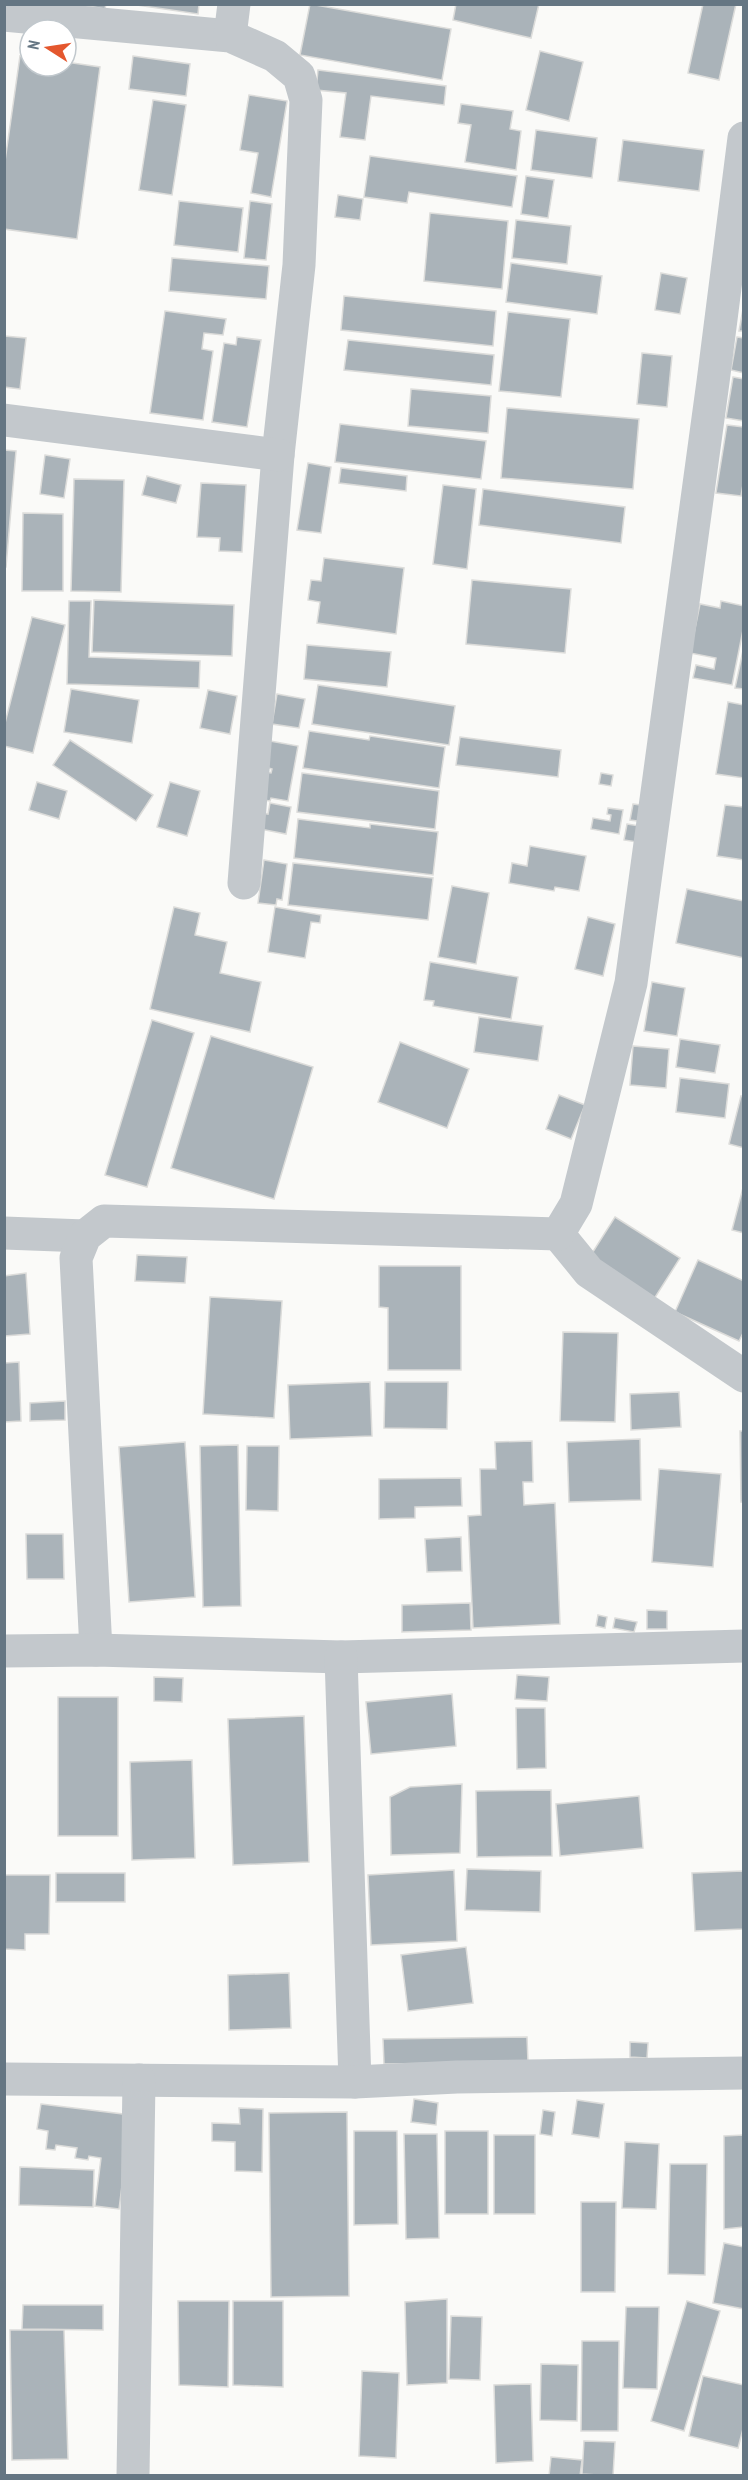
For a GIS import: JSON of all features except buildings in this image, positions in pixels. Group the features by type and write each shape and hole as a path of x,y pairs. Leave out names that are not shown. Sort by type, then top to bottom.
{"street":[{"path":"4,15 232,20 299,76 306,100 299,265 278,455 244,883"},
{"path":"558,1234 576,1204 631,983 744,138"},
{"path":"4,420 278,455"},
{"path":"96,1650 75,1258 85,1236 104,1221 558,1234 589,1272 744,1376"},
{"path":"4,1233 85,1236"},
{"path":"4,1651 96,1650 341,1657 744,1646"},
{"path":"341,1657 355,2082"},
{"path":"4,2079 355,2082 457,2077 744,2073"},
{"path":"133,2475 140,2080"}]}
